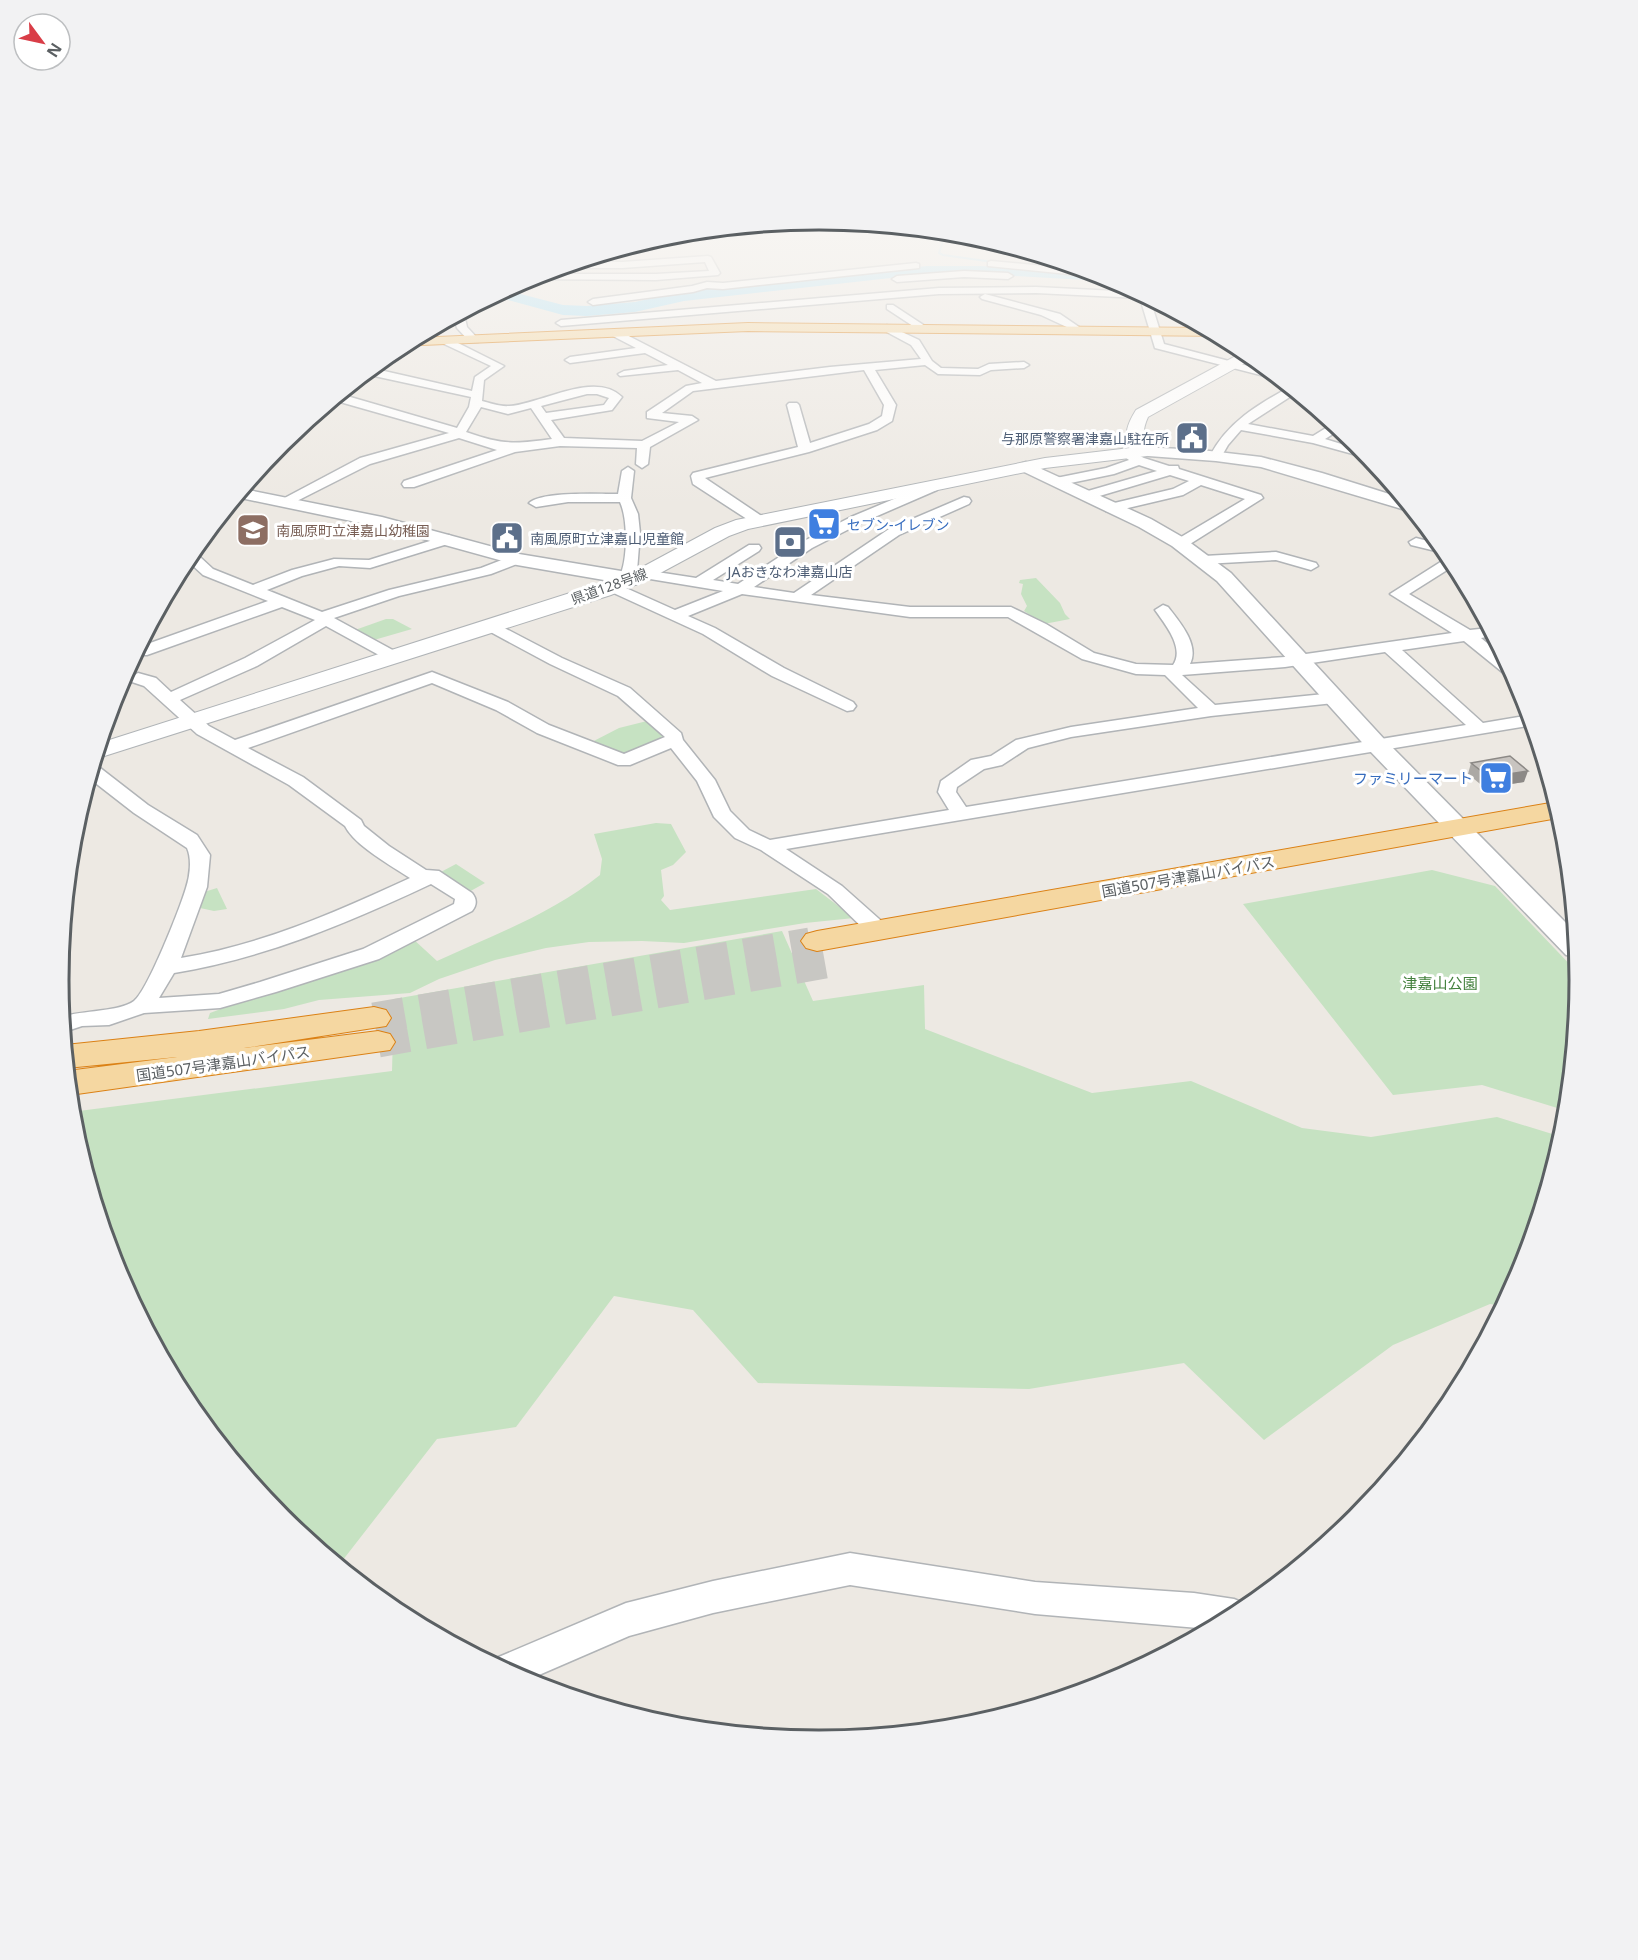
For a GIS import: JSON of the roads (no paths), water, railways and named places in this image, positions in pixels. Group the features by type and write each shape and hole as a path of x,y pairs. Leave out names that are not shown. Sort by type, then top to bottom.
{"highway":[{"path":"425,342 748,327 1199,333"},
{"name":"国道507号津嘉山バイパス","path":"1550,812 1467,836 821,952 879,931 1467,836 1554,830"},
{"name":"国道507号津嘉山バイパス","path":"73,1052 376,1030 76,1082"}],"main road":[{"path":"1135,455 1137,447 1134,428 1142,414 1240,359"},
{"name":"県道128号線","path":"106,749 629,580 729,529 758,520 1045,463 1135,455"}],"street":[{"path":"461,322 462,328 474,340"},
{"path":"551,336 566,322"},
{"path":"914,322 923,328"},
{"path":"1068,322 1077,329 1076,331"},
{"path":"1152,322 1159,346 1259,373"},
{"path":"887,328 922,347 927,362 938,371 980,372 989,368 1024,365"},
{"path":"615,333 714,385"},
{"path":"284,502 365,461 459,434 476,399 479,378 499,366 446,341"},
{"path":"570,360 645,350"},
{"path":"987,351 1003,366"},
{"path":"409,484 515,448 560,442 644,445 692,420 651,415 690,388 927,362"},
{"path":"624,374 678,367"},
{"path":"758,520 698,481 698,476 805,449 873,426 888,418 890,405 882,386 868,367"},
{"path":"963,371 967,380 983,384"},
{"path":"378,374 476,399 508,410 580,391 606,390 616,397 608,408 543,417"},
{"path":"1216,456 1224,441 1238,426 1287,394"},
{"path":"344,399 447,427 459,434 493,446 515,448"},
{"path":"534,404 560,442"},
{"path":"793,405 805,449"},
{"path":"1238,426 1315,440 1349,450"},
{"path":"1315,440 1329,431"},
{"path":"642,464 644,445"},
{"path":"1086,496 1148,479 1170,470 1185,463 1188,453"},
{"path":"1056,482 1109,471 1135,455 1188,453 1291,469 1396,501"},
{"path":"1135,455 1170,470 1256,498"},
{"path":"1026,467 1178,542 1204,560 1241,595 1298,661 1377,745 1567,938"},
{"path":"628,471 624,498 629,505 632,518 629,580"},
{"path":"1111,508 1178,492 1200,480"},
{"path":"673,616 739,590 807,545 856,520 932,487"},
{"path":"1178,542 1185,541 1256,498 1268,488"},
{"path":"247,494 382,522 517,559 629,580 698,584 921,613 1011,612 1088,656 1136,669 1179,670 1298,661 1484,633"},
{"path":"536,503 567,498 624,498"},
{"path":"796,598 894,532 964,501"},
{"path":"1424,537 1416,542 1431,546"},
{"path":"253,590 297,573 339,562 370,564 448,539"},
{"path":"698,584 754,548"},
{"path":"1204,560 1276,556 1311,566"},
{"path":"169,699 251,662 323,619 393,593 486,571 517,559"},
{"path":"196,561 208,572 323,619 394,657"},
{"path":"1444,565 1398,594 1467,635 1497,659"},
{"path":"629,580 673,616 709,631 778,672 847,706"},
{"path":"146,649 283,601"},
{"path":"1163,610 1176,629 1185,649 1185,661 1179,670 1172,673 1211,711"},
{"path":"491,626 556,661 624,692 675,737 674,740 706,780 721,813 742,834 768,846 835,890 879,931"},
{"path":"1390,648 1479,728"},
{"path":"133,677 146,669 147,659 143,655"},
{"path":"232,747 432,678 502,706 543,729 624,761 674,740"},
{"path":"132,679 150,682 192,721 232,747 316,794 382,850 425,879 321,927 243,953 166,967"},
{"path":"961,814 947,792 948,785 978,764 996,761 1022,744 1071,732 1211,711 1334,698"},
{"path":"768,846 1522,721"},
{"path":"98,776 133,804 190,839 200,855 197,887 166,967 142,1006"},
{"path":"71,1022 79,1019 109,1017 142,1006 220,1001 371,954 465,907 465,897 432,875"},
{"path":"517,1667 626,1620 712,1597 850,1569 1035,1598 1220,1614"}],"tunnel":[{"path":"374,1018 810,943"},
{"path":"378,1042 825,963"}],"place":[{"name":"与那原警察署津嘉山駐在所","path":"1192,438"},
{"name":"セブン-イレブン","path":"824,524"},
{"name":"南風原町立津嘉山幼稚園","path":"253,530"},
{"name":"南風原町立津嘉山児童館","path":"507,538"},
{"name":"JAおきなわ津嘉山店","path":"790,542"},
{"name":"ファミリーマート","path":"1496,778"}],"park label":[{"name":"津嘉山公園","path":"1440,983"}]}
